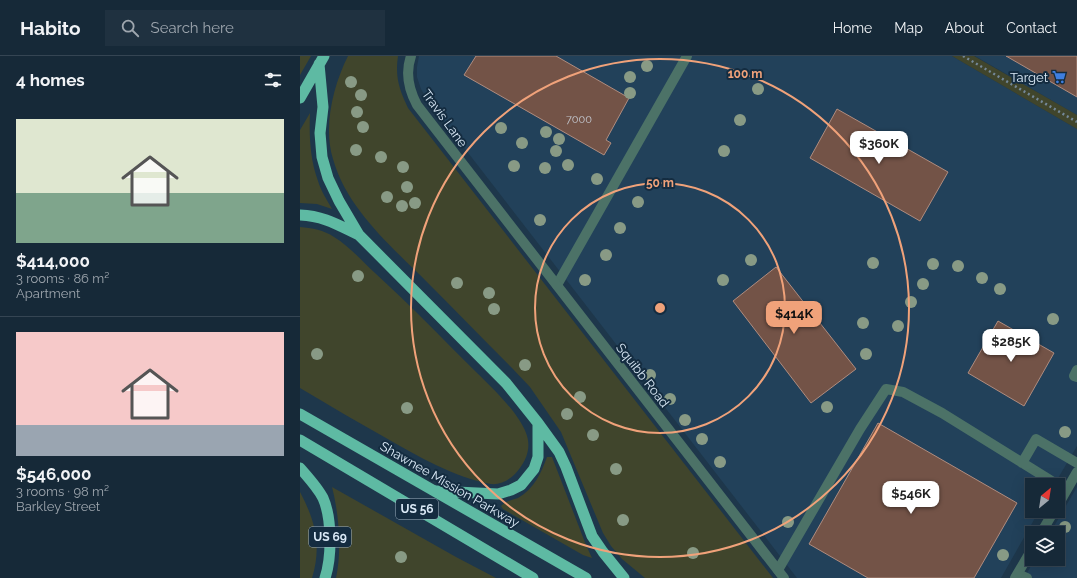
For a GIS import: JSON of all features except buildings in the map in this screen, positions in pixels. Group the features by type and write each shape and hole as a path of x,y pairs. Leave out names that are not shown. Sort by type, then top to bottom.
{"highway":[{"path":"300,98 322,60"},
{"path":"322,60 323,107 320,133 322,157 333,189 359,235 506,383 538,423 559,452 564,462 592,536 624,578"},
{"path":"300,215 326,219 359,235"},
{"name":"Shawnee Mission Parkway","path":"300,414 586,578"},
{"path":"433,490 498,494 521,485 534,469 538,457 538,423"},
{"name":"US 56","path":"300,440 533,578"},
{"name":"US 69","path":"300,468 323,497 330,524 330,551 325,578"}],"street":[{"name":"Travis Lane","path":"411,56 408,68 408,77 412,94 417,105 481,187"},
{"path":"557,285 687,56"},
{"name":"Squibb Road","path":"481,187 781,574"},
{"path":"1077,370 1074,376 1077,377"},
{"path":"781,574 860,429 886,389 902,392 942,412 1046,478"},
{"path":"1022,463 1036,439 1077,463"},
{"path":"1065,483 1077,472"},
{"path":"1020,577 1025,565"}],"path":[{"path":"963,56 1077,122"}],"shaded area":[{"path":"419,56 952,56 1077,129 1077,446 1058,478 1025,478 1025,518 1035,518 1030,526 1025,526 1025,536 1001,578 797,578 428,101 421,89 417,77"},
{"path":"975,56 1077,56 1077,115"},
{"path":"1077,487 1077,578 1024,578 1031,566 1065,566 1065,526 1054,526 1059,518 1065,518 1065,507"}],"green space":[{"path":"300,56 311,56 300,75"},
{"path":"348,56 398,56 398,83 408,108 773,578 645,578 622,559 611,546 603,533 561,432 530,387 385,240 359,210 349,194 333,159 329,134 329,120 334,93"},
{"path":"952,56 974,56 1077,115 1077,129"},
{"path":"310,113 310,139 315,173 332,209 317,204 300,203 300,130"},
{"path":"300,227 322,231 340,241 350,249 400,296 510,407 522,425 528,439 528,449 525,460 513,476 501,483 491,484 450,472 364,426 300,388"},
{"path":"547,457 552,457 592,558 583,555 503,509 501,506 518,498 533,485"},
{"path":"332,487 496,578 336,578 339,556 339,532"},
{"path":"300,492 310,513 317,544 315,566 312,578 300,578"}],"place":[{"name":"Target","path":"1059,77"}]}
